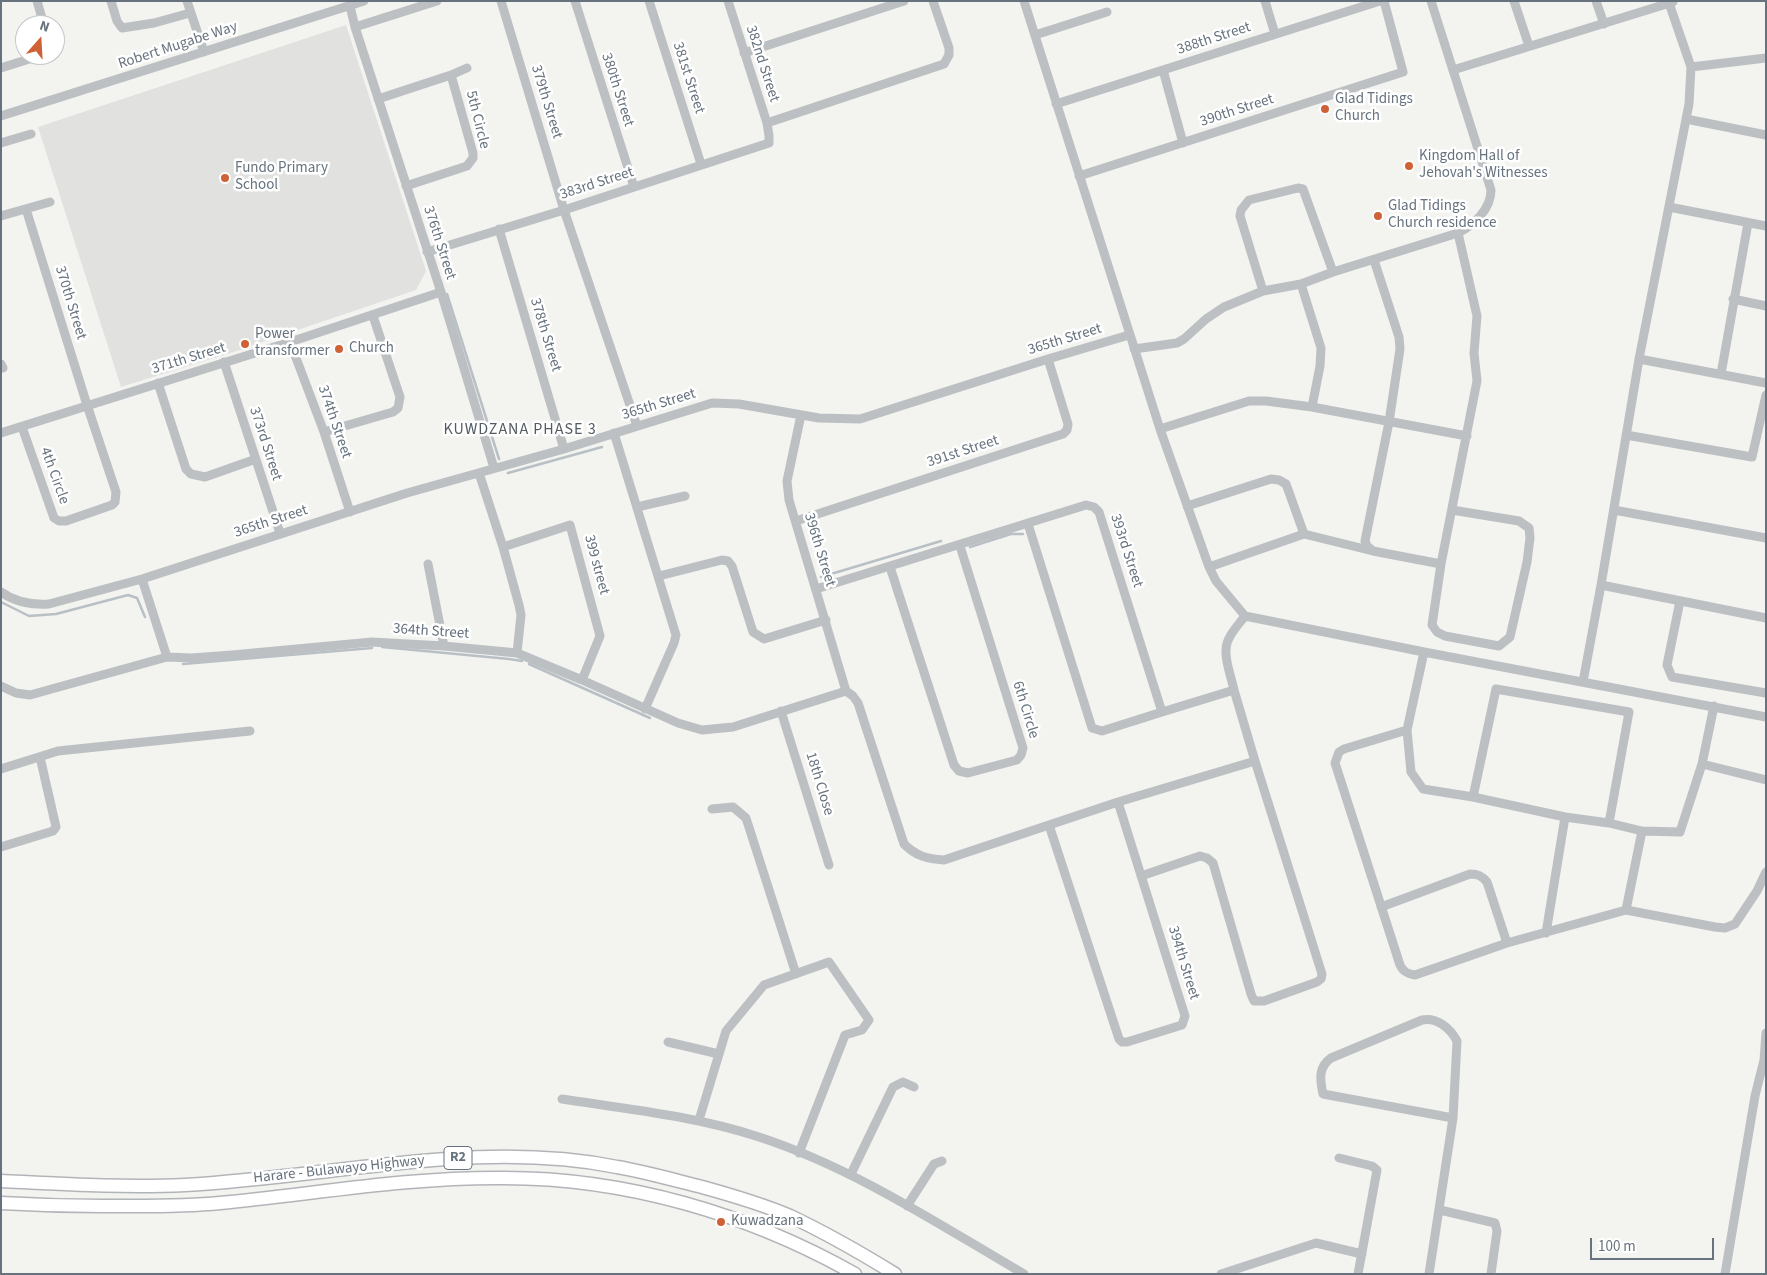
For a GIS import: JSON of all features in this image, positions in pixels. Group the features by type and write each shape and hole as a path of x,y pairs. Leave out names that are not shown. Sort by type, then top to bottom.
{"highway":[{"name":"Harare - Bulawayo Highway","path":"1,1181 135,1186 172,1185 307,1174 447,1159 519,1158 571,1160 616,1166 678,1181 755,1204 796,1219 860,1252 895,1274"},
{"name":"Harare - Bulawayo Highway","path":"1,1203 168,1207 220,1203 386,1183 450,1179 539,1179 610,1188 683,1203 722,1215 783,1238 855,1274"}],"street":[{"path":"37,1 41,15"},
{"path":"111,1 117,21 122,28 154,24 190,12"},
{"path":"186,1 204,52"},
{"name":"Robert Mugabe Way","path":"1,116 364,1"},
{"path":"355,27 437,1"},
{"name":"379th Street","path":"501,1 564,210 637,426"},
{"name":"380th Street","path":"575,1 634,187"},
{"name":"381st Street","path":"649,1 701,164"},
{"name":"382nd Street","path":"728,1 770,136"},
{"path":"744,53 904,1"},
{"path":"767,123 944,64 949,55 949,48 933,1"},
{"path":"1024,1 1129,335 1209,567 1216,581 1245,616 1766,717"},
{"path":"1265,1 1275,34"},
{"name":"388th Street","path":"1056,104 1380,1"},
{"name":"390th Street","path":"1079,176 1403,72 1384,1"},
{"path":"1134,349 1177,343 1224,307 1263,291 1301,284 1333,272 1458,233 1470,227 1484,211 1491,190 1431,1"},
{"path":"1514,1 1529,46"},
{"path":"1596,1 1604,24"},
{"path":"1453,70 1672,2 1691,67 1689,104 1639,359 1583,682"},
{"name":"376th Street","path":"350,6 355,27 441,292 494,468"},
{"path":"1035,35 1107,12"},
{"path":"1691,67 1766,58"},
{"path":"1,68 15,64"},
{"name":"5th Circle","path":"378,99 467,68"},
{"path":"1163,70 1183,143"},
{"name":"5th Circle","path":"406,186 468,166 473,158 451,75"},
{"path":"1686,119 1766,136"},
{"path":"1,143 31,134"},
{"name":"383rd Street","path":"427,252 766,145 769,143 770,136"},
{"path":"1263,291 1240,216 1249,200 1298,188 1303,189 1333,272"},
{"path":"1,216 50,202"},
{"path":"1669,207 1766,226"},
{"name":"370th Street","path":"26,209 87,405"},
{"path":"1721,374 1748,223"},
{"name":"378th Street","path":"499,229 564,448"},
{"path":"1452,510 1519,521 1529,528 1530,538 1527,562 1510,637 1506,642 1494,646 1445,636 1434,629 1432,625 1441,564 1477,381 1474,353 1477,316 1458,233"},
{"path":"1373,551 1365,541 1389,422 1400,349 1399,337 1374,260"},
{"path":"1301,284 1321,348 1320,366 1312,407"},
{"name":"371th Street","path":"1,433 373,316 441,292"},
{"path":"1734,299 1766,306"},
{"path":"324,432 393,412 398,408 400,397 373,316"},
{"name":"365th Street","path":"1,592 8,597 34,605 49,604 142,579 280,533 712,403 739,404 840,420 860,419 1129,335"},
{"name":"374th Street","path":"290,342 324,432 350,512"},
{"name":"391st Street","path":"796,521 1063,434 1067,430 1068,424 1048,359"},
{"path":"1639,359 1766,383"},
{"name":"373rd Street","path":"224,362 280,533"},
{"path":"158,383 186,469 191,474 205,477 256,459"},
{"path":"1626,435 1752,457 1766,395"},
{"path":"1160,429 1249,402 1266,401 1312,407 1467,436"},
{"name":"4th Circle","path":"22,427 50,510 54,518 59,521 66,521 112,505 117,497 87,405"},
{"name":"396th Street","path":"801,415 787,481 789,500 846,691"},
{"path":"614,434 659,576 675,639 645,709"},
{"path":"479,473 503,547 521,615 517,653"},
{"path":"1188,506 1271,479 1279,480 1286,484 1304,534"},
{"path":"637,507 685,496"},
{"name":"393rd Street","path":"816,589 960,546 1086,505 1094,507 1099,512 1162,712"},
{"path":"1614,510 1766,538"},
{"path":"1028,524 1092,728 1102,731 1234,690"},
{"name":"399 street","path":"503,547 570,525 600,636 582,680"},
{"path":"1209,567 1304,534 1373,551 1441,564"},
{"name":"6th Circle","path":"890,567 954,765 959,771 968,773 1017,760 1023,748 960,546"},
{"path":"659,576 722,560 728,562 732,566 753,632 764,639 826,620"},
{"path":"428,564 444,646"},
{"path":"142,579 167,657"},
{"path":"1601,585 1766,618"},
{"path":"1680,601 1667,665 1672,676 1766,693"},
{"path":"1141,876 1200,856 1207,858 1213,863 1250,994 1254,1001 1264,1001 1321,979 1322,974 1314,947 1254,760 1234,690 1226,646 1229,638 1245,616"},
{"name":"364th Street","path":"1,686 16,693 30,696 167,657 191,658 232,655 366,642 444,646 517,653 678,723 702,730 733,727 846,691"},
{"path":"1424,652 1407,730 1411,772 1423,789 1473,797 1565,817 1642,830 1680,832 1702,764 1714,706"},
{"path":"1473,797 1496,689 1629,712 1609,824"},
{"path":"846,691 858,703 904,844 918,856 929,859 944,860 1118,802 1254,760"},
{"name":"18th Close","path":"782,711 829,865"},
{"path":"1407,730 1344,749 1339,752 1335,763 1400,965 1405,972 1410,974 1415,975 1507,943 1626,910 1729,927 1735,924 1757,891 1766,872"},
{"path":"1,769 58,751 250,731"},
{"path":"1,847 56,828 40,757"},
{"path":"1702,764 1766,780"},
{"name":"394th Street","path":"1048,825 1119,1039 1122,1042 1182,1026 1185,1016 1118,802"},
{"path":"712,809 733,807 746,818 796,974"},
{"path":"1546,932 1565,817"},
{"path":"1626,910 1642,830"},
{"path":"1381,907 1470,874 1476,874 1487,882 1507,943"},
{"path":"699,1120 726,1031 764,985 829,962 869,1020 862,1030 845,1036 799,1153"},
{"path":"1429,1274 1453,1118 1457,1040 1447,1028 1434,1020 1422,1020 1331,1058 1324,1066 1320,1077 1322,1094 1453,1118"},
{"path":"1726,1274 1755,1096 1764,1060 1766,1034"},
{"path":"668,1042 719,1054"},
{"path":"852,1174 893,1087 903,1082 914,1086"},
{"path":"562,1099 699,1120 760,1137 852,1174 1024,1274"},
{"path":"1338,1158 1372,1166 1377,1170 1358,1274"},
{"path":"907,1206 934,1164 942,1161"},
{"path":"1440,1210 1495,1223 1497,1231 1491,1274"},
{"path":"1221,1274 1316,1243 1362,1254"}],"shaded area":[{"name":"Fundo Primary School","path":"346,25 426,271 416,290 250,346 248,341 241,343 243,349 121,387 38,127"}],"waterway":[{"path":"447,294 499,459"},
{"path":"508,473 602,447"},
{"path":"970,547 1011,534 1023,534"},
{"path":"821,577 941,541"},
{"path":"1,602 29,616 56,614 128,595 137,598 145,617"},
{"path":"382,647 522,661"},
{"path":"183,664 372,648"},
{"path":"529,664 650,718"}],"place":[{"name":"Glad Tidings Church","path":"1325,109"},
{"name":"Kingdom Hall of Jehovah's Witnesses","path":"1409,166"},
{"name":"Fundo Primary School","path":"225,178"},
{"name":"Glad Tidings Church residence","path":"1378,216"},
{"name":"Power transformer","path":"245,344"},
{"name":"Church","path":"339,349"},
{"name":"Kuwadzana","path":"721,1222"}],"district":[{"name":"KUWDZANA PHASE 3","path":"520,430"}]}
